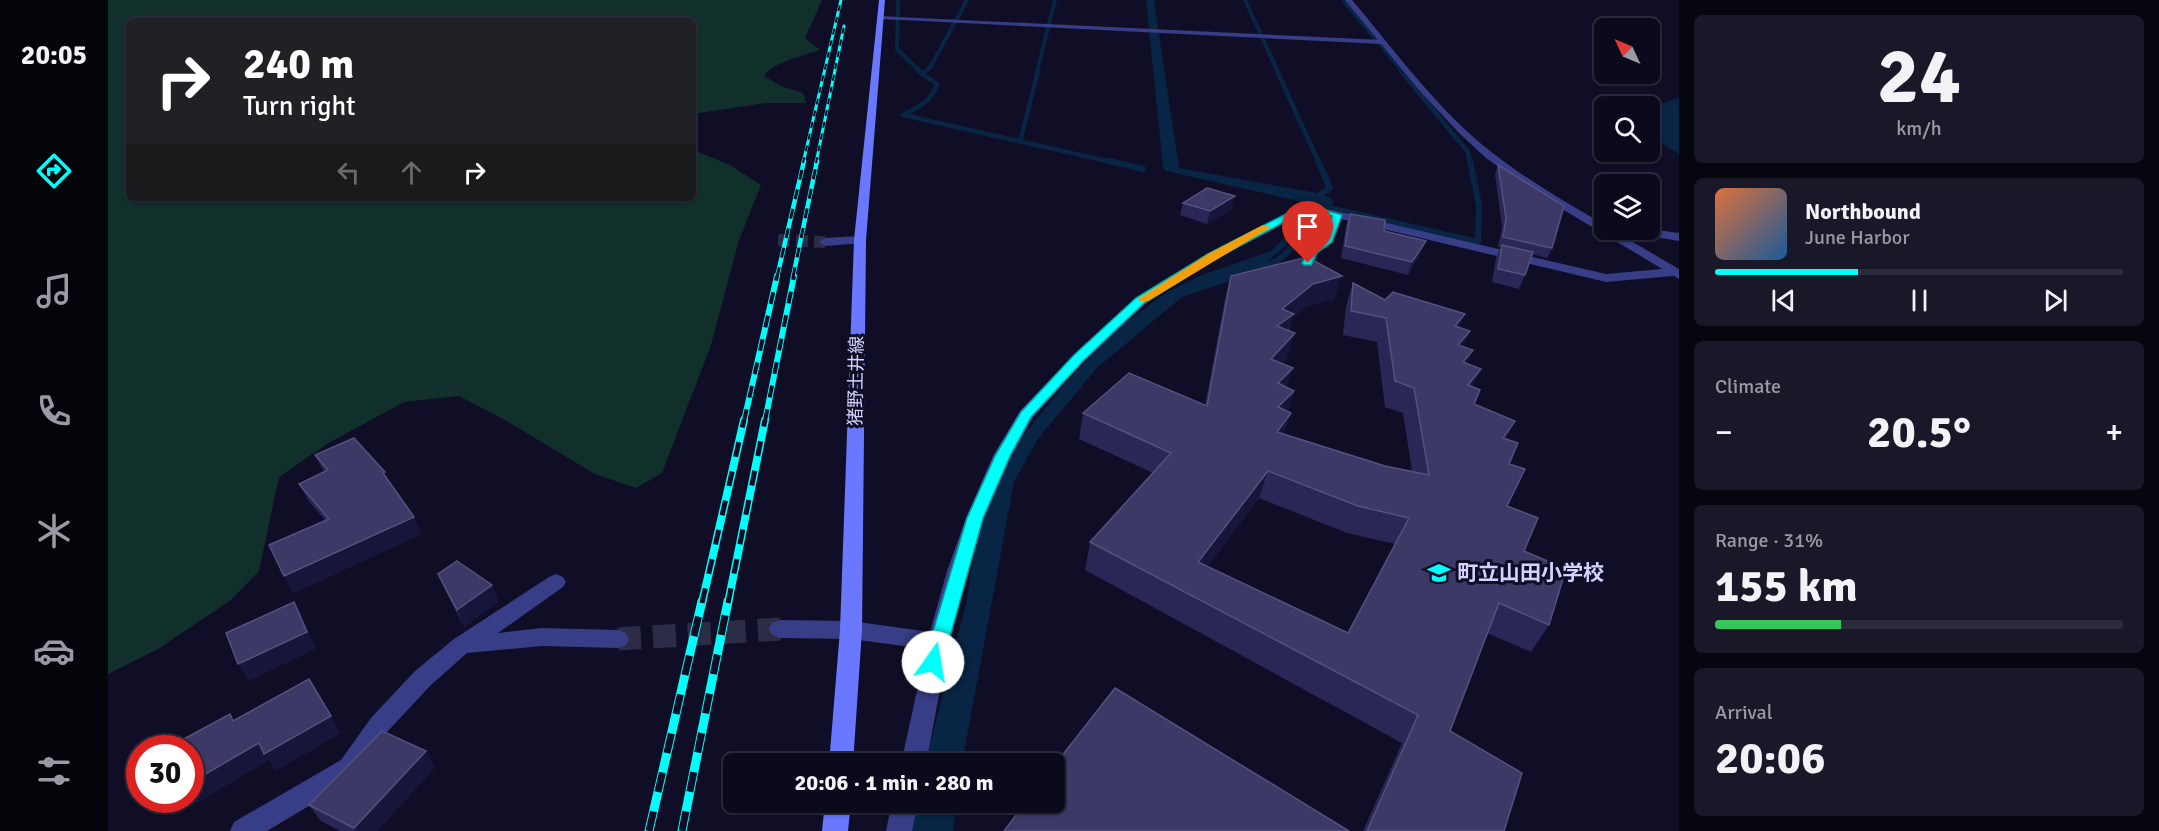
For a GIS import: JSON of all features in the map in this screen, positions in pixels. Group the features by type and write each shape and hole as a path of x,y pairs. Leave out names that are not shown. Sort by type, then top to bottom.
{"main road":[{"name":"猪野土井線","path":"842,753 851,630 860,240 882,0"},
{"path":"835,831 837,813"}],"street":[{"path":"1348,0 1435,103 1490,156 1594,221"},
{"path":"881,17 1382,42"},
{"path":"915,753 938,642 957,571 975,518 1002,456 1026,415 1078,358 1140,301 1211,257 1305,207 1606,278 1676,274"},
{"path":"1303,274 1313,251 1327,242 1333,214"},
{"path":"1660,234 1679,237"},
{"path":"825,242 860,240"},
{"path":"1624,240 1676,274"},
{"path":"243,831 350,768 379,725 423,678 462,645 556,582"},
{"path":"780,629 851,630 938,642"},
{"path":"462,645 542,637 618,639"},
{"path":"899,831 903,813"}],"green space":[{"path":"108,0 822,0 805,38 820,50 775,66 764,76 783,87 803,93 806,103 766,103 696,114 696,18 126,18 126,201 696,201 696,151 730,165 761,185 739,240 711,345 662,473 636,488 595,474 503,419 459,396 404,402 327,444 279,477 259,571 231,600 158,649 108,674"}],"water":[{"path":"1146,0 1154,0 1179,168 1311,192 1331,198 1334,203 1267,262 1195,286 1097,368 1037,440 1014,482 964,753 928,753 966,604 977,536 993,493 1018,442 1069,379 1117,329 1167,292 1202,275 1271,251 1310,212 1308,206 1298,201 1166,171 1163,167"},
{"path":"1679,98 1679,154 1660,141 1660,104"},
{"path":"913,813 955,813 953,831 910,831"}],"building":[{"path":"1498,165 1564,206 1552,248 1503,237 1506,218"},
{"path":"1207,188 1235,196 1210,211 1183,203"},
{"path":"1350,214 1385,220 1384,231 1426,241 1412,262 1345,246"},
{"path":"1502,245 1533,252 1525,275 1498,269"},
{"path":"1307,257 1342,276 1313,284 1282,309 1294,314 1277,326 1295,333 1271,359 1293,368 1278,383 1294,391 1278,407 1291,413 1277,432 1385,466 1429,475 1414,388 1395,381 1386,318 1351,311 1353,283 1385,300 1393,292 1465,314 1455,326 1470,331 1458,345 1473,350 1463,362 1481,369 1468,385 1480,390 1474,404 1515,421 1503,438 1518,443 1509,464 1525,469 1507,506 1538,518 1524,551 1566,569 1549,625 1499,603 1450,731 1522,773 1504,831 1367,831 1418,715 1090,542 1171,453 1083,413 1129,373 1207,406 1231,276","holes":["1268,471 1358,506 1409,518 1348,633 1198,562"]},
{"path":"354,438 385,472 383,473 414,517 284,576 269,545 329,519 299,484 328,470 315,455"},
{"path":"457,561 492,585 457,610 438,574"},
{"path":"294,602 307,632 238,664 226,633"},
{"path":"309,679 331,716 264,754 259,743 204,775 204,735 191,735 230,714 233,721"},
{"path":"1115,688 1349,831 1004,831 1018,813 1065,813 1064,753"},
{"path":"382,731 426,751 354,828 309,805"}],"waterway":[{"path":"898,0 897,49 921,72"},
{"path":"923,74 931,66 967,0"},
{"path":"1037,72 1055,0"},
{"path":"1245,0 1278,72"},
{"path":"1343,0 1403,72"},
{"path":"918,71 937,84 935,90 919,107 903,115 1020,141"},
{"path":"1020,141 1038,71"},
{"path":"1277,71 1319,163"},
{"path":"1401,71 1468,152 1470,163"},
{"path":"1020,141 1116,163"},
{"path":"1109,161 1143,169"},
{"path":"1315,198 1330,188 1318,161"},
{"path":"1321,206 1478,242 1479,205 1470,161"},
{"path":"1229,277 1277,261 1310,232 1321,218 1317,205"},
{"path":"1181,293 1233,276"}],"tunnel":[{"path":"778,240 825,242"},
{"path":"618,639 780,629"}],"railway":[{"path":"803,163 841,0"},
{"path":"816,163 844,26"},
{"path":"777,277 804,161"},
{"path":"793,277 817,161"},
{"path":"744,421 777,276"},
{"path":"765,421 794,276"},
{"path":"702,603 744,420"},
{"path":"728,603 765,420"},
{"path":"649,831 702,601"},
{"path":"682,831 728,601"}],"slow traffic":[{"path":"1144,299 1211,257 1266,227"}],"place":[{"name":"町立山田小学校","path":"1439,573"}],"route":[{"path":"933,662 963,553 975,518 1002,456 1026,415 1078,358 1140,301 1211,257 1305,207 1337,215 1327,242 1313,251 1308,263"}]}
